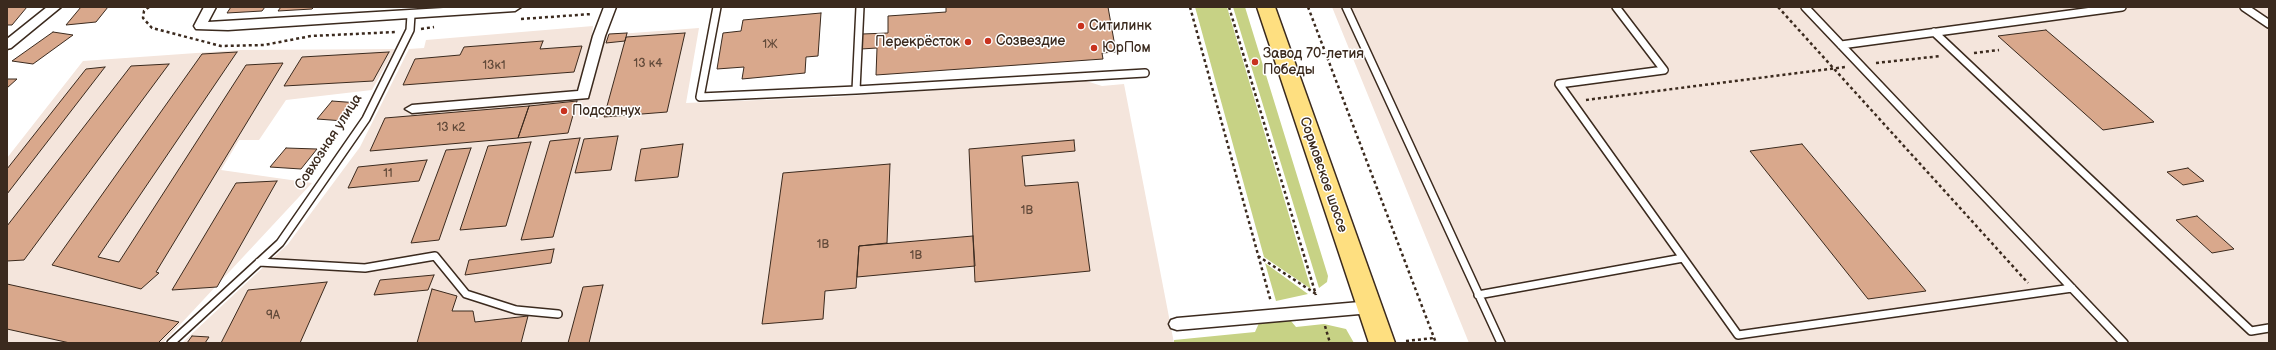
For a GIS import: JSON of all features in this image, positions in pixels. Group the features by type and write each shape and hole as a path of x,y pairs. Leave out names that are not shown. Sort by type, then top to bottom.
{"main road":[{"name":"Сормовское шоссе","path":"1266,7 1330,195 1371,307 1382,343"}],"street":[{"path":"7,45 55,7"},
{"path":"210,7 200,26 228,26 411,15 515,7"},
{"path":"412,109 583,95 599,36 610,7"},
{"path":"1177,324 1275,314 1371,307"}],"lane":[{"path":"716,7 700,97 856,90 1145,73"},
{"path":"856,90 860,7"},
{"path":"1346,7 1501,343"},
{"path":"1616,7 1664,70 1559,84 1738,335 2072,288"},
{"path":"1805,7 2124,343"},
{"path":"1841,45 2098,8 2122,7"},
{"path":"2244,7 2269,24"},
{"name":"Совхозная улица","path":"171,343 280,242 366,119 410,30 411,15"},
{"path":"1934,32 1956,55 2251,331 2269,328"},
{"path":"259,262 365,268 435,256 466,294 516,310 558,314"},
{"path":"1478,295 1683,258"}],"path":[{"path":"1190,7 1275,314"},
{"path":"1229,7 1316,295 1258,255"},
{"path":"1308,7 1436,343"},
{"path":"1778,7 2037,293"},
{"path":"1572,102 1860,65 1999,50"},
{"path":"1324,324 1330,343"},
{"path":"1406,340 1434,338"}],"shaded area":[{"path":"1332,7 2269,7 2269,343 1469,343"},
{"path":"593,26 592,36 699,28 686,103 834,97 1083,80 1102,86 1124,84 1174,343 182,343 288,244 360,147 409,49 424,48 426,40"},
{"path":"395,49 372,90 286,100 259,140 239,140 221,170 312,183 163,343 7,343 7,158 83,61 239,50"}],"green space":[{"path":"1195,7 1227,7 1311,289 1264,257"},
{"path":"1233,7 1245,7 1328,276 1327,282 1319,288"},
{"path":"1265,263 1308,294 1276,301"},
{"path":"1291,321 1296,327 1324,324 1346,329 1354,343 1174,343 1174,340 1255,332 1259,323"}],"building":[{"path":"7,7 27,7 12,25 7,25"},
{"path":"81,7 108,7 96,22 66,25"},
{"path":"231,7 265,7 262,11 227,13"},
{"path":"281,7 314,7 312,9 278,11"},
{"name":"Созвездие","path":"946,7 1108,7 1116,52 1102,53 1103,59 876,75 877,48 861,49 862,34 888,33 888,16 946,12"},
{"path":"821,13 818,56 806,57 805,73 742,79 744,67 717,69 723,33 741,31 743,20"},
{"path":"2046,30 2154,122 2103,130 1998,36"},
{"path":"53,32 73,35 33,64 12,61"},
{"path":"627,33 625,41 606,43 609,34"},
{"path":"685,33 667,112 604,117 626,37"},
{"path":"543,41 540,49 582,46 574,72 403,85 415,59 460,55 464,47"},
{"path":"237,52 98,257 119,262 246,65 283,63 156,272 159,273 141,289 52,265 202,54"},
{"path":"389,52 373,81 284,86 302,57"},
{"path":"169,64 24,260 7,261 7,226 131,66"},
{"path":"105,67 7,194 7,169 86,69"},
{"path":"7,79 17,79 7,88"},
{"path":"332,101 359,103 344,121 317,119"},
{"path":"577,101 568,133 518,138 529,106"},
{"path":"529,106 518,138 370,151 385,118"},
{"path":"618,136 611,170 575,173 584,139"},
{"path":"580,138 553,237 521,240 550,141"},
{"path":"1074,140 1075,151 1022,156 1025,186 1078,182 1090,271 975,282 969,149"},
{"path":"531,142 506,226 460,230 488,146"},
{"path":"683,144 678,177 635,181 641,149"},
{"path":"1802,144 1926,291 1868,299 1750,151"},
{"path":"286,148 317,149 301,169 270,167"},
{"path":"471,148 439,240 411,243 446,150"},
{"path":"427,160 419,181 348,188 358,167"},
{"path":"890,164 887,243 859,246 856,288 825,291 823,319 762,324 783,173"},
{"path":"2188,168 2204,181 2183,185 2167,172"},
{"path":"277,181 217,287 172,290 236,183"},
{"path":"2197,216 2234,249 2212,253 2176,220"},
{"path":"973,236 975,266 857,277 859,246"},
{"path":"554,249 551,263 465,275 469,260"},
{"path":"434,275 428,290 374,295 380,280"},
{"path":"327,282 300,343 221,343 248,290"},
{"path":"7,284 179,322 158,343 70,343 7,329"},
{"path":"603,285 589,343 568,343 583,287"},
{"path":"432,289 457,296 452,311 473,311 475,322 528,316 521,343 417,343"},
{"path":"192,336 209,337 205,343 187,343"}],"place":[{"name":"Ситилинк","path":"1081,26"},
{"name":"Созвездие","path":"988,41"},
{"name":"Перекрёсток","path":"968,42"},
{"name":"ЮрПом","path":"1094,48"},
{"name":"Завод 70-летия Победы","path":"1255,62"},
{"name":"Подсолнух","path":"564,111"}]}
